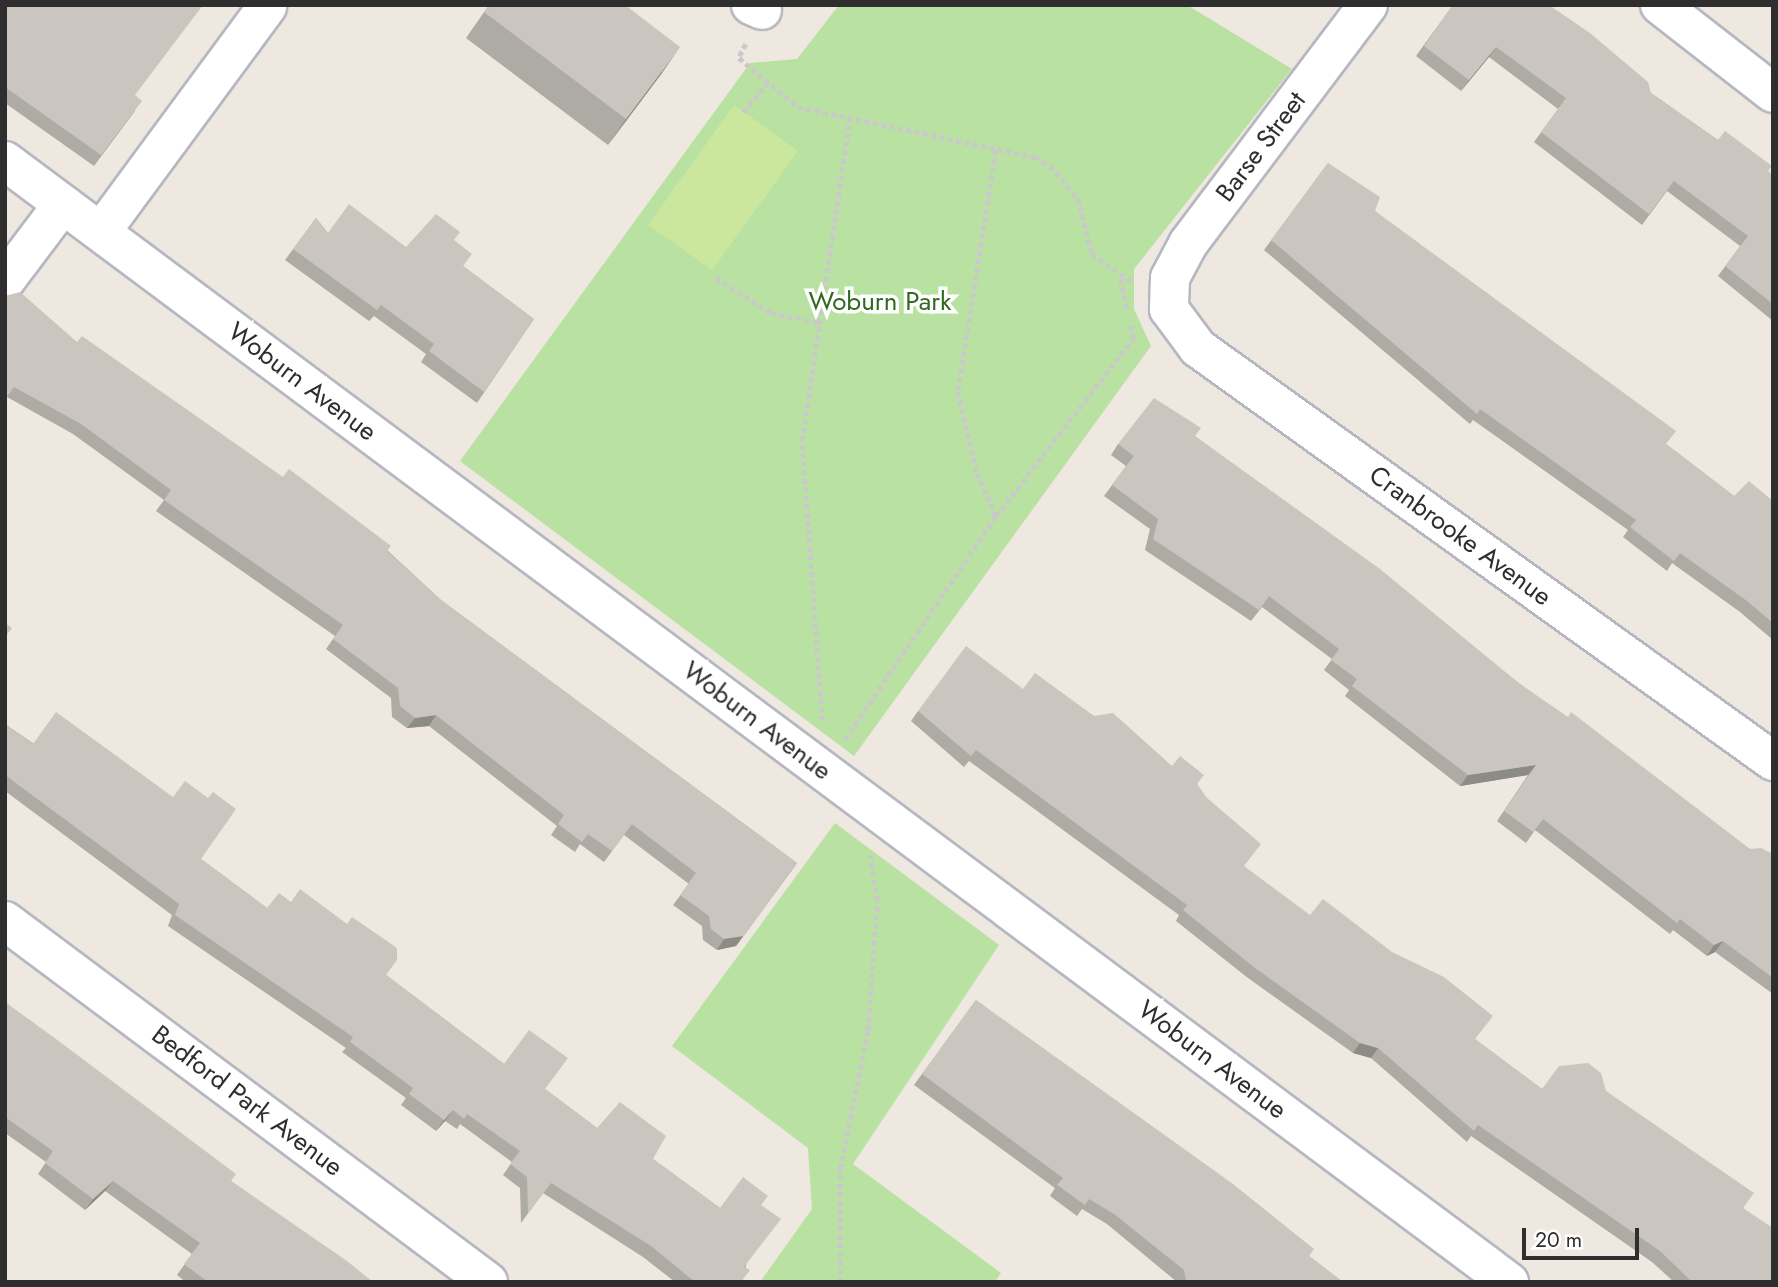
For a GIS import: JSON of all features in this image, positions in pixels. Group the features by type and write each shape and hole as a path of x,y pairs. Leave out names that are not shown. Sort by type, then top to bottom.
{"street":[{"name":"Barse Street","path":"1169,295 1170,278 1188,244 1368,5"},
{"path":"1660,5 1773,93"},
{"path":"101,232 267,7"},
{"name":"Woburn Avenue","path":"5,161 1509,1282"},
{"path":"5,281 64,204"},
{"name":"Cranbrooke Avenue","path":"1169,295 1169,309 1198,348 1773,761"},
{"name":"Bedford Park Avenue","path":"5,920 488,1282"}],"path":[{"path":"756,8 740,58 798,107 849,121 883,124 929,137 1035,157 1066,180 1088,226 1092,254 1121,278 1169,295"},
{"path":"743,112 769,81"},
{"path":"827,733 802,441 849,121"},
{"path":"996,150 958,391 977,473 996,516"},
{"path":"716,278 771,313 819,322"},
{"path":"840,1282 840,1169 868,1030 877,901 862,800 836,751 996,516 1133,339 1121,278"}],"green space":[{"name":"Woburn Park","path":"839,5 1187,5 1292,69 1134,269 1134,309 1151,346 854,756 460,461 750,63 797,59"},
{"path":"734,105 798,151 712,270 648,225"},
{"path":"835,823 999,945 853,1164 1001,1273 995,1282 760,1282 812,1209 808,1148 672,1046"}],"building":[{"path":"5,5 203,5 135,95 142,101 101,155 5,87"},
{"path":"489,5 625,5 680,47 626,119 484,12"},
{"path":"1453,5 1549,5 1590,33 1648,82 1651,93 1718,140 1725,131 1772,166 1768,171 1773,176 1773,304 1725,266 1748,236 1674,181 1649,214 1541,132 1566,98 1496,47 1469,80 1424,46"},
{"path":"1328,163 1380,197 1375,211 1676,431 1666,444 1734,496 1749,481 1773,501 1773,623 1680,553 1674,561 1630,527 1636,520 1480,409 1477,414 1271,240"},
{"path":"349,204 406,247 436,214 460,232 454,240 472,254 463,266 534,319 484,392 429,351 434,344 381,305 377,310 293,249 316,218 328,233"},
{"path":"20,292 77,342 82,336 283,477 289,469 391,546 387,551 441,600 797,863 744,936 724,939 711,929 709,916 680,895 696,873 632,824 612,851 588,834 582,842 558,824 564,815 436,715 415,718 400,706 398,688 333,639 343,625 164,500 171,490 81,424 14,387 5,399 5,296"},
{"path":"1154,398 1201,428 1195,436 1380,569 1520,684 1568,717 1571,712 1750,849 1761,848 1773,854 1773,978 1723,941 1714,945 1680,919 1677,923 1543,819 1533,832 1504,811 1536,765 1468,775 1352,686 1357,679 1331,660 1339,649 1269,596 1259,610 1153,539 1158,519 1112,485 1134,456 1118,444"},
{"path":"5,623 12,628 5,637"},
{"path":"966,646 1023,689 1035,673 1094,716 1113,713 1172,766 1180,756 1204,775 1197,784 1207,798 1261,844 1244,866 1310,915 1323,899 1392,952 1444,977 1493,1016 1475,1039 1542,1089 1559,1066 1588,1063 1601,1073 1606,1091 1754,1193 1743,1208 1773,1228 1773,1282 1692,1282 1660,1251 1478,1125 1474,1131 1378,1048 1360,1043 1255,968 1183,910 1187,905 976,750 971,756 918,711"},
{"path":"56,712 173,797 185,781 208,798 213,792 236,809 201,859 267,908 279,893 291,902 300,889 347,924 352,917 397,948 397,960 386,975 504,1064 529,1030 568,1058 545,1089 597,1128 620,1102 666,1136 653,1159 720,1208 743,1177 768,1196 761,1205 781,1219 744,1267 750,1270 741,1282 695,1282 651,1246 551,1183 528,1213 527,1177 510,1164 520,1151 467,1114 464,1119 453,1110 444,1120 409,1094 413,1088 350,1042 353,1037 175,915 179,904 5,775 5,724 33,744"},
{"path":"976,1000 1233,1184 1314,1249 1309,1256 1343,1282 1187,1282 1184,1270 1114,1214 1089,1199 1085,1205 1057,1185 1063,1178 922,1074"},
{"path":"5,1002 236,1174 231,1181 373,1282 208,1282 184,1264 200,1243 113,1181 93,1199 45,1163 53,1151 5,1117"}]}
